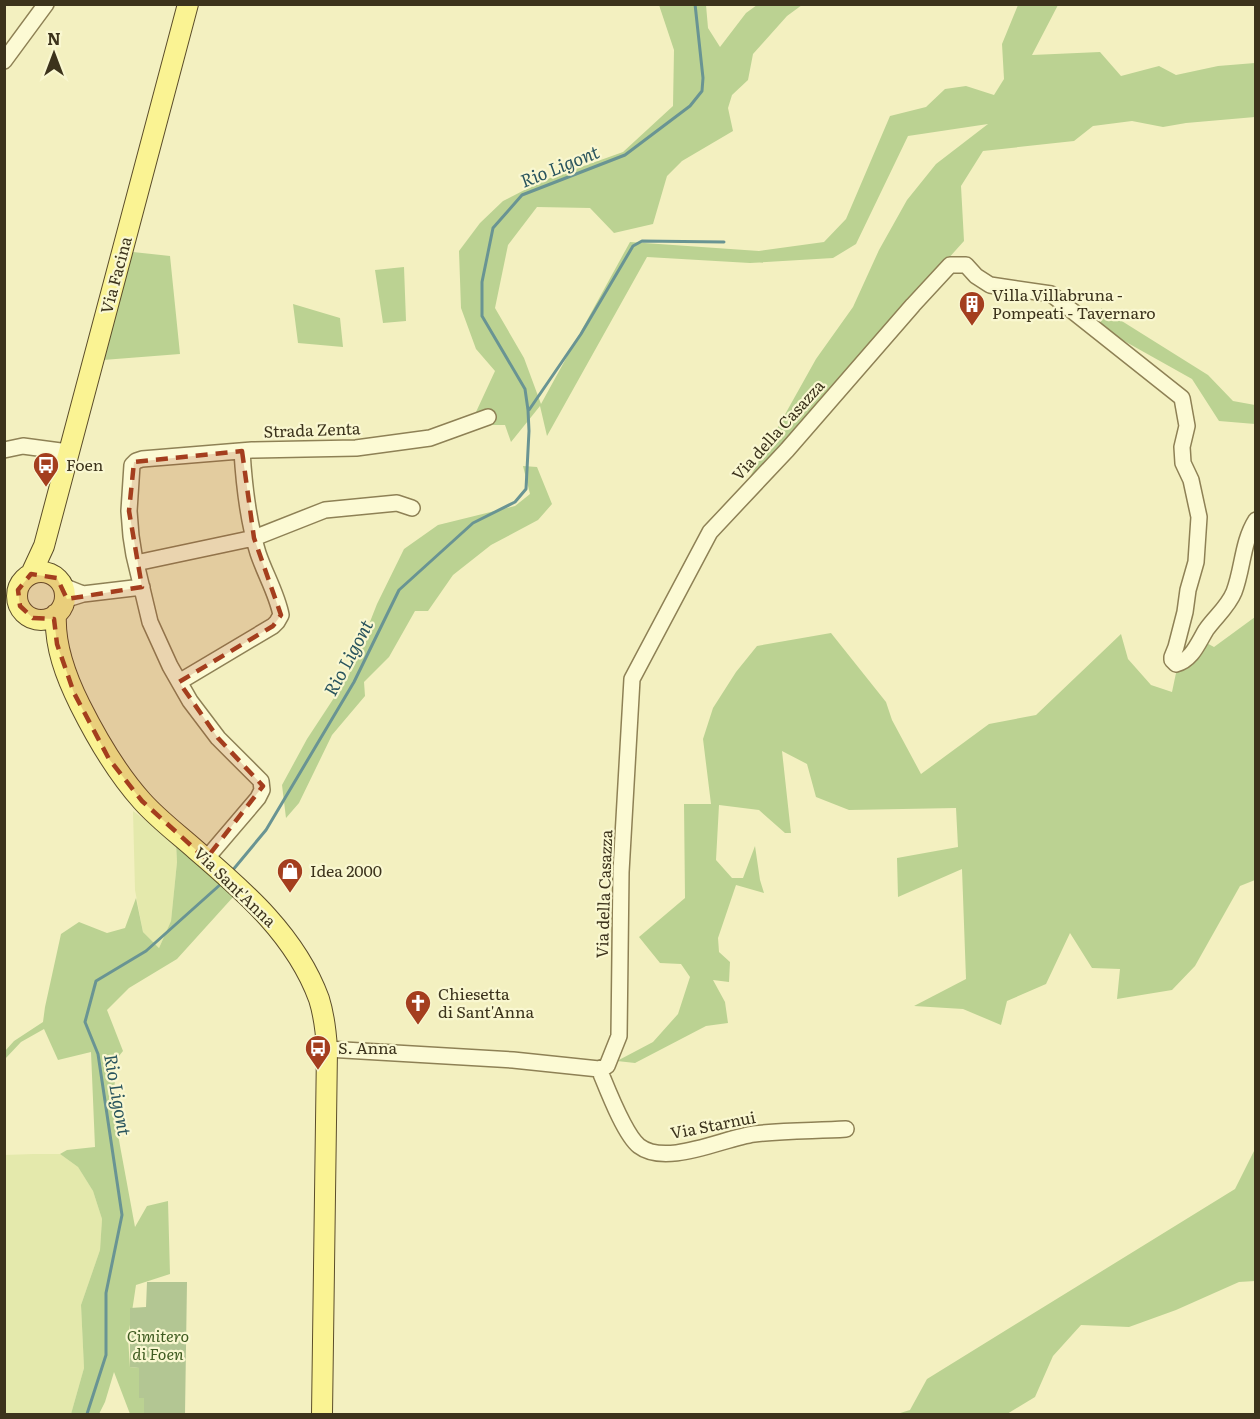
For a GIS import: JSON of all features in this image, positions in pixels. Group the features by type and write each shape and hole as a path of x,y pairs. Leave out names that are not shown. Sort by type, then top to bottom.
{"main road":[{"name":"Via Facina","path":"39,573 68,452 189,4"},
{"path":"39,573 57,578 55,604 20,606 11,599 25,578 39,573"},
{"path":"4,616 55,604"},
{"name":"Via Sant'Anna","path":"55,604 57,644 74,693 109,759 142,801 236,885 288,940 319,999 324,1017 327,1049 322,1414"}],"street":[{"path":"4,61 46,4"},
{"name":"Via della Casazza","path":"599,1069 607,1066 619,1036 621,872 632,679 710,532 787,450 950,265 966,266 990,285 1051,294 1182,398 1187,426 1182,447 1183,463 1191,480 1199,517 1196,562 1172,657 1176,664 1183,662 1195,651 1207,628 1220,614 1233,594 1240,575 1245,543 1256,520"},
{"name":"Strada Zenta","path":"136,563 129,511 130,474 134,462 142,459 242,451 352,448 430,438 488,417"},
{"path":"4,450 23,446 68,452"},
{"path":"179,682 273,626 280,619 280,611 254,538 245,492 242,451"},
{"path":"214,865 261,794 262,784 218,738 190,701 179,682 150,622 136,563 254,538 325,510 397,503 412,508"},
{"path":"55,604 142,587"},
{"path":"327,1049 513,1060 599,1069"},
{"name":"Via Starnui","path":"599,1069 626,1129 639,1146 656,1153 687,1152 754,1134 846,1129"}],"highlighted area":[{"path":"242,451 254,538 281,615 273,626 179,682 218,738 263,786 206,859 142,801 109,759 74,693 57,644 54,619 33,618 20,606 18,590 31,574 57,578 67,599 142,587 129,511 134,462"}],"green space":[{"path":"659,5 706,5 708,28 720,47 746,13 757,5 802,5 787,16 753,54 748,80 732,95 728,108 733,131 682,161 667,176 653,224 614,233 590,208 537,207 508,245 495,308 524,358 541,404 630,242 759,251 824,242 846,219 890,116 926,107 945,89 966,86 994,95 1004,79 1002,44 1018,5 1058,5 1032,55 1100,52 1121,76 1159,66 1176,75 1218,66 1255,63 1255,117 1163,127 1132,121 1093,126 1074,141 983,151 961,186 964,241 746,484 816,359 853,307 879,250 907,200 936,164 988,124 908,136 856,244 833,258 750,263 647,257 547,436 540,406 511,442 505,425 470,425 495,371 476,349 461,308 459,251 480,223 503,201 542,181 623,152 673,106 674,50"},
{"path":"133,252 170,256 180,354 103,360"},
{"path":"404,267 406,321 383,323 375,270"},
{"path":"293,304 340,318 343,347 298,343"},
{"path":"1101,308 1208,375 1233,401 1255,405 1255,424 1219,421 1192,379 1101,328"},
{"path":"523,466 537,467 552,504 538,520 491,545 453,575 428,611 415,611 389,657 364,682 365,696 332,735 299,803 286,818 282,785 307,739 349,675 377,604 404,549 438,525 515,506 530,494"},
{"path":"1255,617 1255,880 1240,886 1195,966 1172,990 1117,999 1120,969 1092,968 1070,933 1046,984 1007,1001 1001,1025 963,1009 914,1006 966,979 962,869 898,897 897,858 958,847 956,808 849,810 816,797 807,764 782,751 791,833 785,833 759,810 719,805 716,860 732,878 743,878 755,846 764,893 736,885 718,938 719,952 730,962 729,982 713,980 725,1002 728,1023 706,1026 635,1063 617,1061 653,1042 678,1014 690,977 681,964 660,963 639,937 685,898 684,804 711,804 703,739 713,708 736,672 757,646 831,633 886,702 892,720 921,774 989,724 1036,715 1121,634 1128,659 1151,685 1172,692 1180,654 1201,640 1214,647"},
{"path":"133,811 176,843 177,862 171,921 159,948 143,932 135,890"},
{"path":"176,843 234,896 177,959 129,988 107,1010 123,1051 114,1062 116,1124 135,1227 147,1206 168,1201 170,1274 136,1285 128,1338 130,1367 139,1368 139,1398 144,1398 144,1414 130,1414 114,1372 99,1414 71,1414 84,1368 81,1305 100,1250 102,1219 93,1191 78,1167 60,1154 67,1150 95,1147 91,1052 58,1060 44,1029 21,1042 5,1059 5,1051 14,1041 43,1022 61,934 79,922 107,933 125,928 136,898 143,932 159,948 171,921 177,862"},
{"path":"1255,1149 1255,1281 1239,1282 1176,1310 1129,1327 1081,1325 1053,1356 1035,1397 1007,1414 897,1414 910,1410 927,1379 1235,1189"},
{"path":"60,1154 78,1167 93,1191 102,1219 100,1250 81,1305 84,1368 71,1414 5,1414 4,1155"},
{"name":"Cimitero di Foen","path":"147,1282 187,1282 185,1414 144,1414 144,1398 139,1398 139,1368 130,1367 130,1308 146,1307"}],"waterway":[{"name":"Rio Ligont","path":"232,871 266,830 354,682 399,590 473,523 515,502 526,489 529,431 525,389 482,316 482,282 493,228 522,195 625,155 690,106 702,91 703,78 695,4"},
{"path":"529,410 581,334 633,246 642,241 724,242"},
{"name":"Rio Ligont","path":"87,1414 106,1355 106,1293 122,1215 98,1054 85,1022 96,981 146,951 222,883"}],"place":[{"name":"Villa Villabruna - Pompeati - Tavernaro","path":"972,327"},
{"name":"Foen","path":"46,488"},
{"name":"Idea 2000","path":"290,894"},
{"name":"Chiesetta di Sant'Anna","path":"418,1026"},
{"name":"S. Anna","path":"318,1071"}]}
